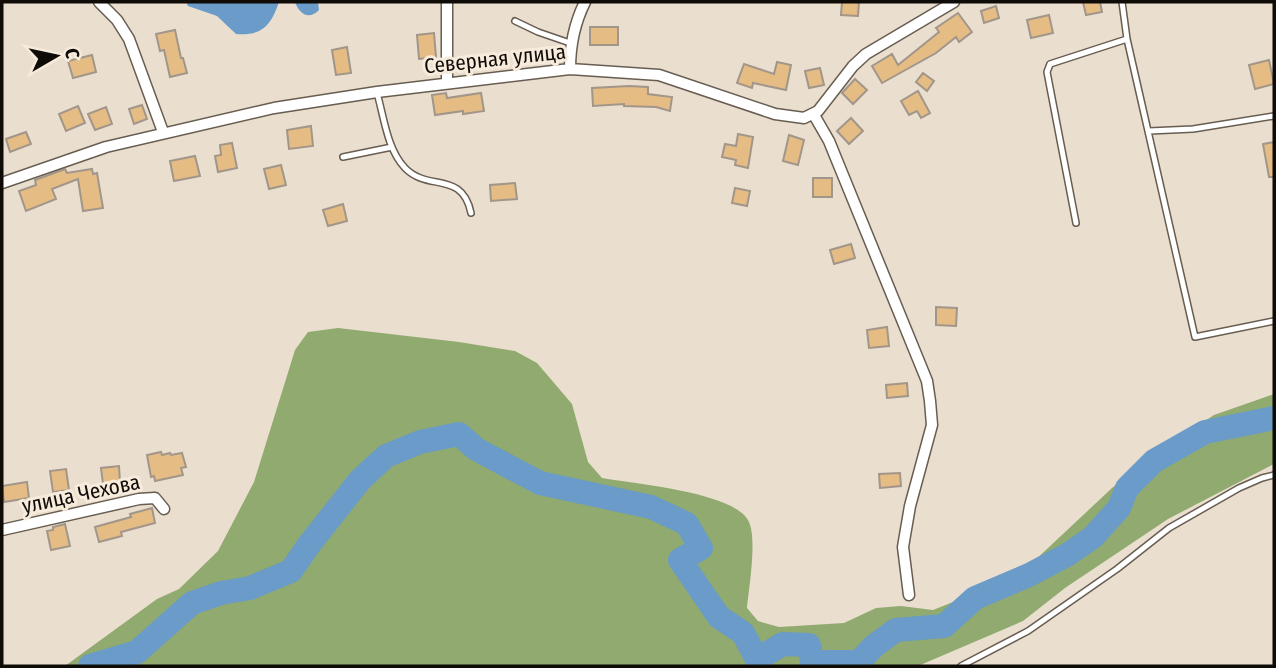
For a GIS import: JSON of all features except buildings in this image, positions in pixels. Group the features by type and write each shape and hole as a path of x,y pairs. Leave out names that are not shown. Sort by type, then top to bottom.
{"street":[{"path":"99,2 117,20 129,39 163,132"},
{"path":"447,2 447,83"},
{"path":"570,69 570,43 578,15 585,2"},
{"path":"909,595 903,547 910,506 932,425 926,381 829,141 814,115 853,66 866,54 954,2"},
{"name":"Северная улица","path":"2,183 61,161 163,132 274,108 377,92 570,69 659,75 775,114 797,118 814,115"},
{"name":"улица Чехова","path":"2,530 139,499 155,498 164,509"}],"lane":[{"path":"1122,2 1127,38 1195,337 1274,321"},
{"path":"514,21 570,43"},
{"path":"1076,223 1047,72 1050,64 1127,38"},
{"path":"377,92 392,147 399,161 417,178 451,185 461,191 468,201 471,213"},
{"path":"1149,131 1193,130 1274,116"},
{"path":"343,157 392,147"},
{"path":"961,666 1028,631 1117,569 1169,528 1239,488 1274,475"}],"green space":[{"path":"338,328 515,351 537,363 572,404 588,462 602,478 705,496 740,512 749,522 752,540 747,608 758,621 779,627 844,623 876,608 901,606 933,610 968,596 1031,564 1112,488 1179,438 1214,415 1274,394 1274,464 1168,519 1065,588 1023,621 918,666 65,666 157,599 179,589 218,551 254,482 295,350 308,332"}],"water":[{"path":"186,2 279,2 265,27 253,33 236,34 217,16 188,6"},
{"path":"295,2 318,2 319,10 311,15 304,14"}],"waterway":[{"path":"90,666 137,652 192,603 221,593 250,588 291,571 360,480 386,456 420,442 459,434 476,449 540,483 651,507 687,524 701,548 680,560 719,617 743,633 757,659 783,644 809,645 812,662 859,662 874,646 896,630 944,626 975,598 1067,555 1093,537 1119,508 1127,488 1154,461 1205,432 1274,418"}]}
